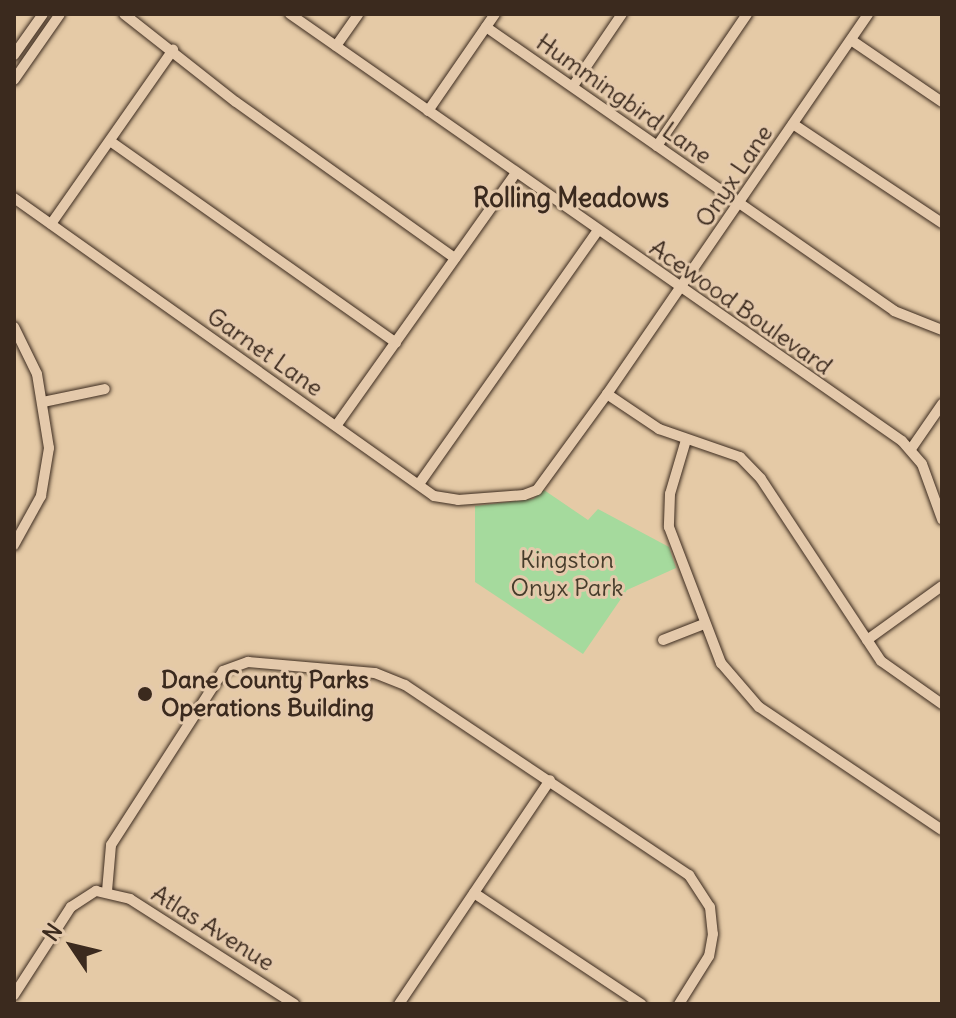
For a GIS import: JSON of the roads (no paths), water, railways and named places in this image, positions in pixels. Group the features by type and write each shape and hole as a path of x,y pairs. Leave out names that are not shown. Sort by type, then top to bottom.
{"street":[{"path":"14,55 43,14"},
{"path":"14,80 60,14"},
{"name":"Acewood Boulevard","path":"290,14 679,290 911,449 922,464 942,519"},
{"path":"336,46 358,14"},
{"path":"428,111 495,14"},
{"path":"573,86 622,14"},
{"path":"657,146 747,14"},
{"name":"Onyx Lane","path":"507,497 537,490 607,394 868,14"},
{"path":"127,15 236,102 455,258"},
{"name":"Hummingbird Lane","path":"486,27 738,205 910,321 942,330"},
{"path":"851,40 942,102"},
{"path":"51,224 173,50"},
{"path":"793,124 942,223"},
{"path":"110,141 396,343"},
{"path":"336,426 515,174"},
{"name":"Garnet Lane","path":"14,198 419,484 447,500 507,497"},
{"path":"419,484 597,232"},
{"path":"14,327 28,350 43,402 49,448 41,496 14,545"},
{"path":"43,402 105,389"},
{"path":"607,394 647,423 686,440 721,447 751,467 887,667 942,704"},
{"path":"911,449 942,404"},
{"path":"686,440 670,494 669,527 721,663 753,702 942,830"},
{"path":"867,640 942,586"},
{"path":"663,640 704,624"},
{"path":"14,995 71,907 83,896 107,891 111,845 216,680 245,662 383,675 550,780 679,867 703,893 712,921 712,945 679,1004"},
{"path":"399,1004 550,780"},
{"name":"Atlas Avenue","path":"107,891 130,899 294,1004"},
{"path":"474,893 641,1004"}],"place":[{"name":"Dane County Parks Operations Building","path":"145,694"}],"district":[{"name":"Rolling Meadows","path":"571,198"}],"park label":[{"name":"Kingston Onyx Park","path":"567,574"}]}
